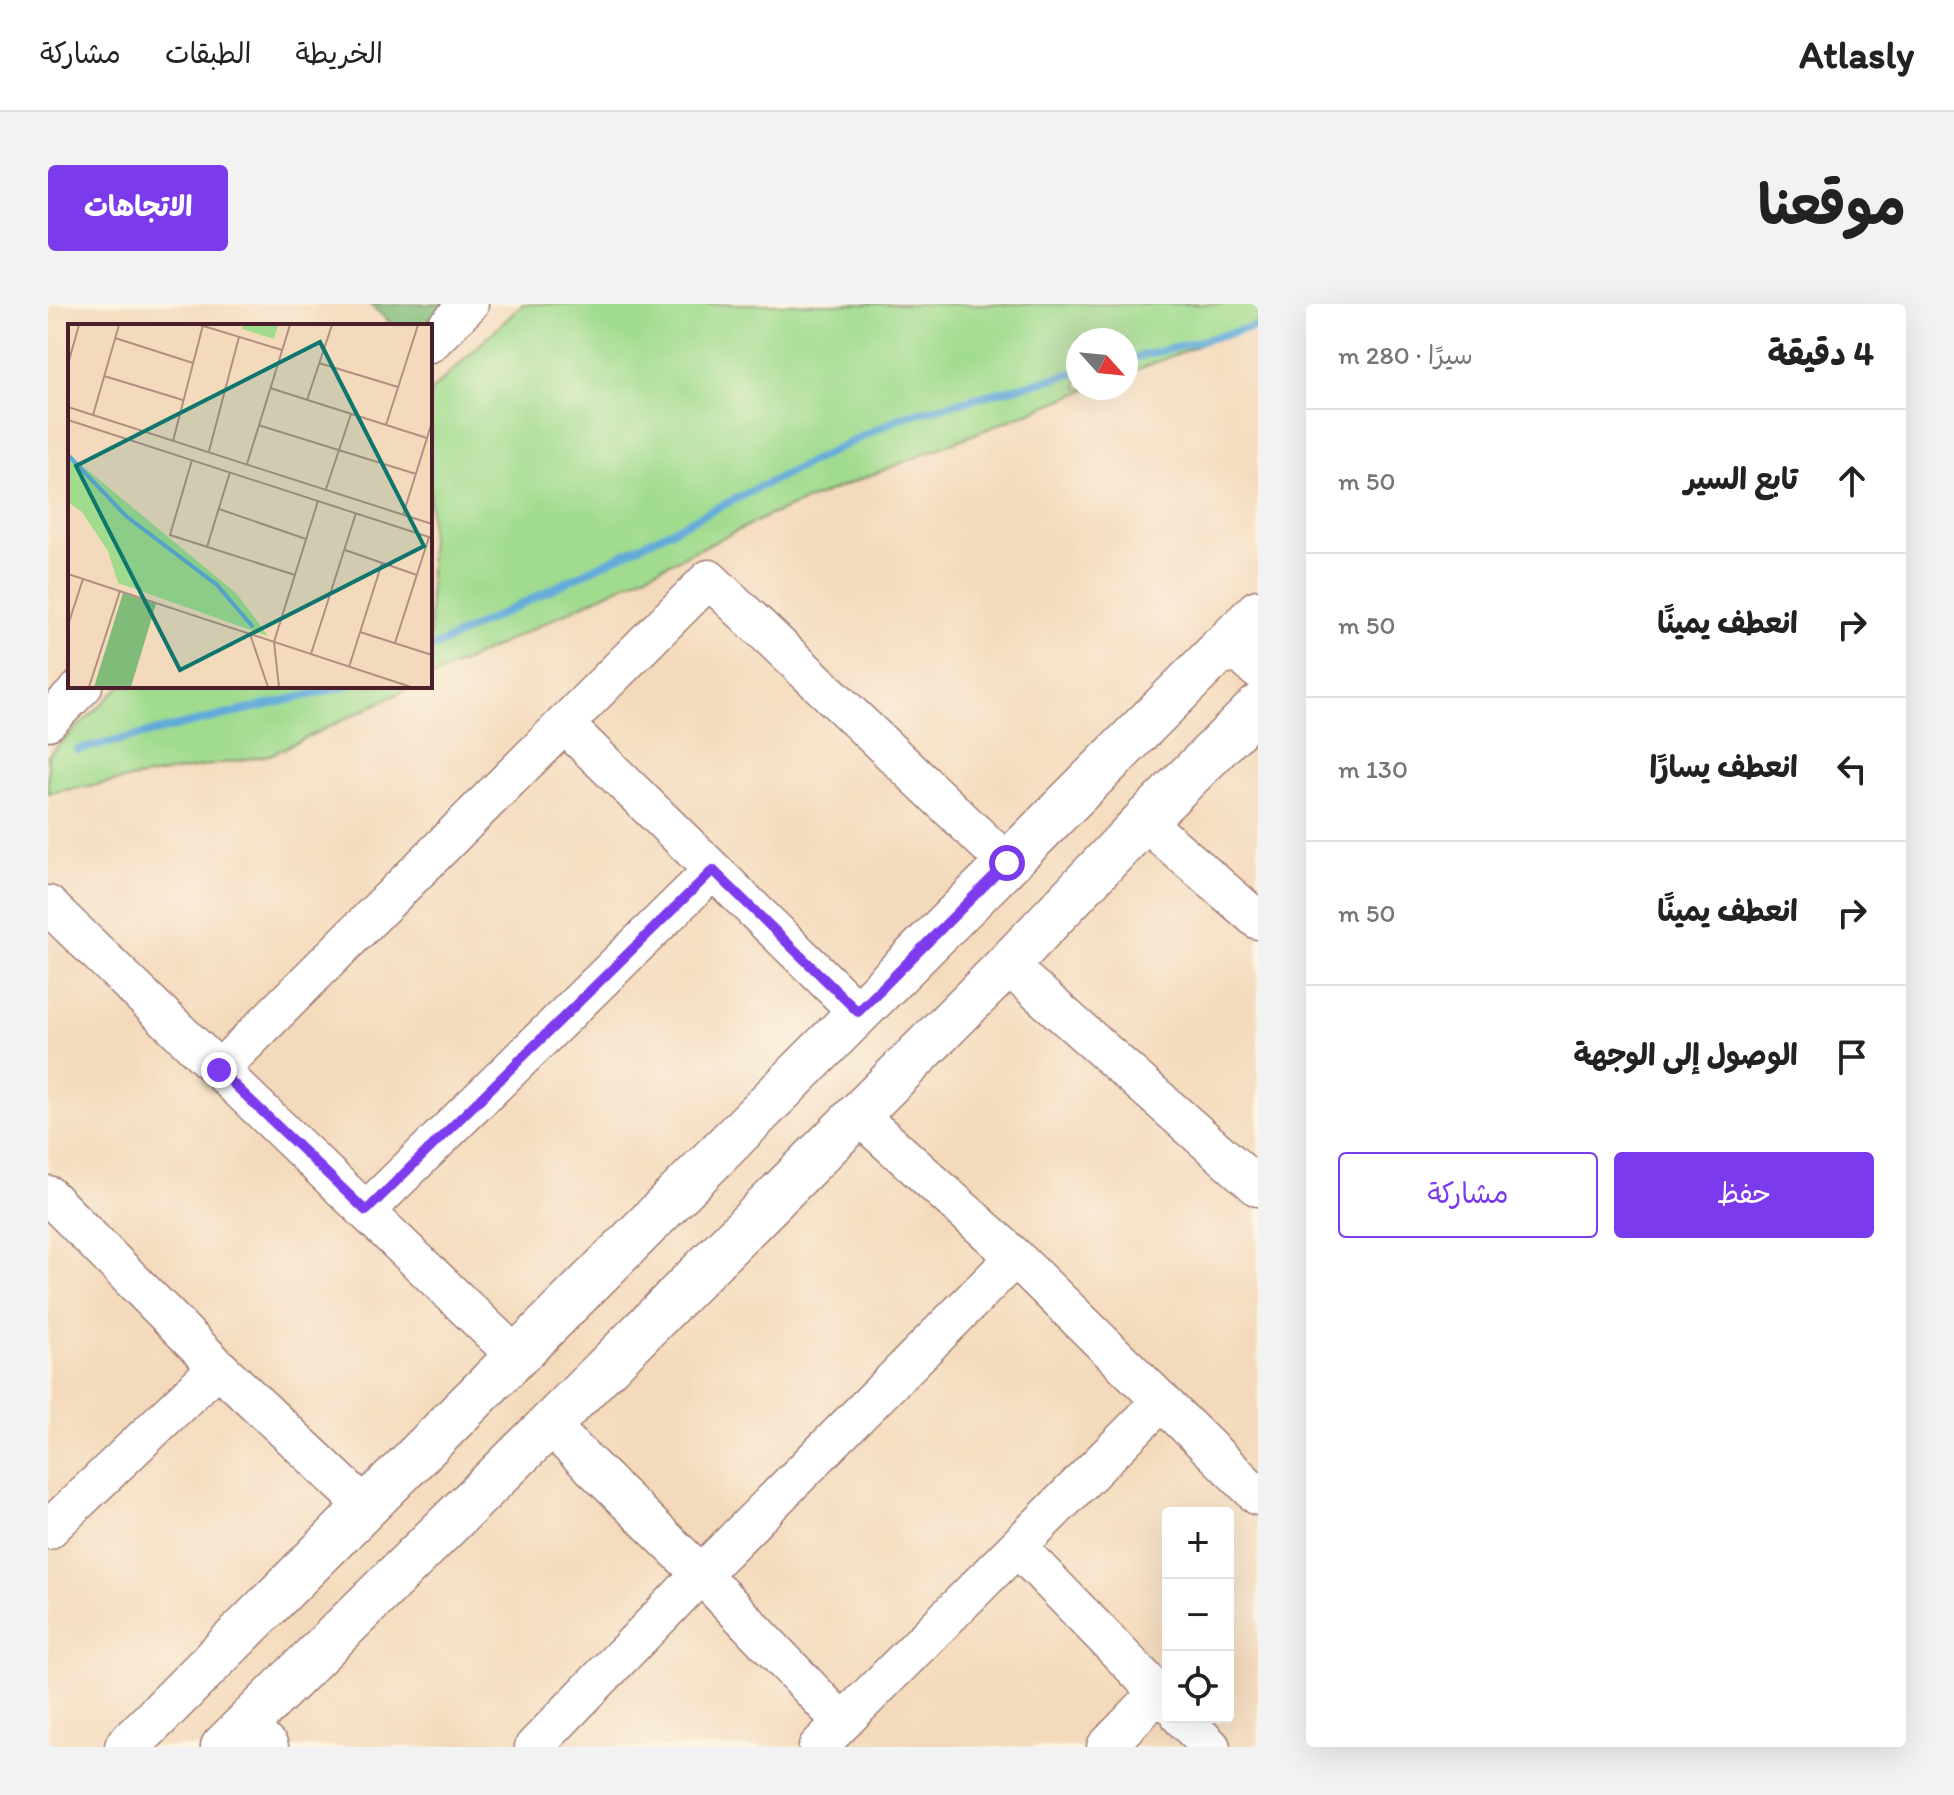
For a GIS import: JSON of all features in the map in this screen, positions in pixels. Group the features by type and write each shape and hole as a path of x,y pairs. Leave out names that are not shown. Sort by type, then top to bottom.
{"main road":[{"path":"127,1747 1007,863 1240,657 1258,612"},
{"path":"246,1739 549,1425 1007,965 1258,707"}],"street":[{"path":"432,341 469,304"},
{"path":"219,1070 709,579 1007,863"},
{"path":"49,718 81,688"},
{"path":"564,724 858,1012"},
{"path":"1144,821 1258,920"},
{"path":"366,1211 713,870"},
{"path":"48,905 517,1357"},
{"path":"1007,965 1258,1187"},
{"path":"857,1114 1015,1257 1258,1496"},
{"path":"48,1195 218,1367 366,1507"},
{"path":"534,1747 1015,1257"},
{"path":"55,1510 218,1367"},
{"path":"549,1425 701,1574 830,1735 1162,1401"},
{"path":"1017,1547 1162,1697"},
{"path":"1106,1747 1162,1709"},
{"path":"1188,1723 1211,1747"}],"green space":[{"path":"370,304 459,304 432,324 391,324"},
{"path":"523,304 1258,304 1258,322 1138,369 1138,328 1066,328 1066,398 770,515 432,677 432,390"},
{"path":"119,688 410,688 270,755 48,793 48,755"}],"waterway":[{"path":"1138,357 1258,326"},
{"path":"432,648 902,417 1066,375"},
{"path":"78,750 339,688"}],"route":[{"path":"219,1070 366,1211 713,870 858,1012 1007,863"}]}
